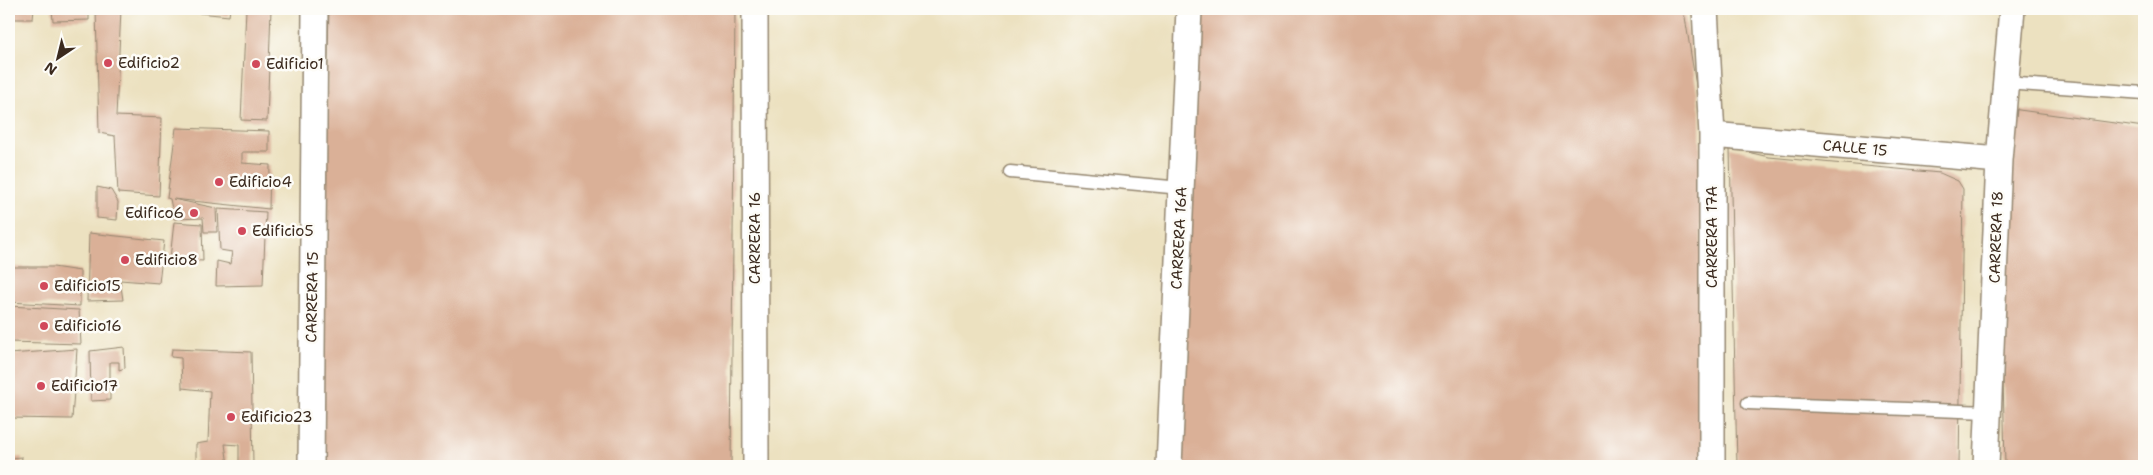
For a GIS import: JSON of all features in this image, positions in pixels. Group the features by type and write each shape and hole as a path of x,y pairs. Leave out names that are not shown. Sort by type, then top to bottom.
{"street":[{"name":"CARRERA 15","path":"311,466 315,9"},
{"name":"CARRERA 16","path":"755,9 756,466"},
{"name":"CARRERA 16A","path":"1169,466 1189,9"},
{"name":"CARRERA 17A","path":"1705,9 1712,135 1712,466"},
{"name":"CARRERA 18","path":"1986,466 1999,160 2012,9"},
{"name":"CALLE 15","path":"1712,135 1999,160"}],"lane":[{"path":"2005,83 2144,93"},
{"path":"1010,172 1182,188"},
{"path":"1748,403 1988,412"}],"building":[{"path":"9,9 34,9 33,19 9,19"},
{"path":"52,9 89,9 89,20 53,21"},
{"name":"Edificio2","path":"96,9 121,9 116,116 162,118 159,196 118,193 115,136 99,133"},
{"name":"Edificio2","path":"199,9 230,9 229,16 199,13"},
{"name":"Edificio1","path":"246,9 271,9 267,121 241,120"},
{"path":"329,9 735,9 731,466 318,466"},
{"path":"1186,9 1681,9 1685,17 1700,111 1703,466 1180,466"},
{"path":"1997,107 2144,127 2144,466 2005,466"},
{"name":"Edificio4","path":"176,128 269,131 269,152 242,152 242,163 270,165 269,209 173,199 216,208 217,232 204,232 203,218 174,219 170,199 167,198"},
{"path":"1730,148 1769,157 1940,173 1958,181 1963,189 1959,466 1737,466"},
{"path":"97,187 111,190 118,202 117,220 97,218"},
{"name":"Edificio5","path":"218,209 266,212 263,285 216,286 217,261 230,264 232,252 220,250"},
{"path":"174,222 202,224 203,261 170,259"},
{"name":"Edificio8","path":"89,233 164,241 159,283 120,280 123,300 87,301"},
{"name":"Edificio15","path":"9,267 53,267 80,271 80,306 9,302"},
{"name":"Edificio16","path":"9,306 79,310 81,344 9,342"},
{"path":"124,347 125,368 119,370 119,362 110,362 110,400 91,401 90,351"},
{"name":"Edificio17","path":"77,349 72,419 9,418 9,354"},
{"name":"Edificio23","path":"172,349 251,352 253,465 239,465 239,445 225,444 228,465 196,466 196,444 208,442 210,391 182,388 181,358 171,357"},
{"path":"22,457 21,466 9,466 9,458"}],"place":[{"name":"Edificio2","path":"108,63"},
{"name":"Edificio1","path":"256,64"},
{"name":"Edificio4","path":"219,182"},
{"name":"Edifico6","path":"194,213"},
{"name":"Edificio5","path":"242,231"},
{"name":"Edificio8","path":"125,260"},
{"name":"Edificio15","path":"44,286"},
{"name":"Edificio16","path":"44,326"},
{"name":"Edificio17","path":"41,386"},
{"name":"Edificio23","path":"231,417"}]}
